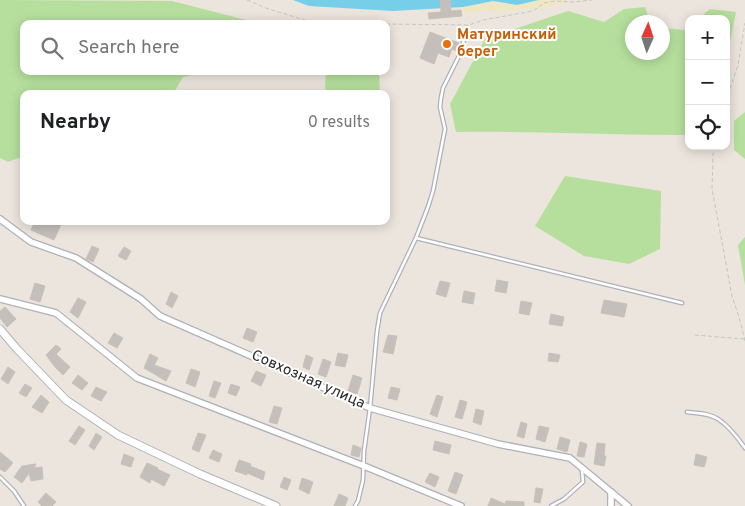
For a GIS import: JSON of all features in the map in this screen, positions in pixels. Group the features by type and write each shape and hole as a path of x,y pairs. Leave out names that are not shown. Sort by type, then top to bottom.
{"street":[{"name":"Совхозная улица","path":"0,219 31,242 76,258 141,299 160,316 370,408 498,444 570,458 628,506"},
{"path":"0,299 56,313 137,378 364,466 461,506"},
{"path":"0,328 17,349 66,400 118,435 200,474 276,506"},
{"path":"611,492 611,506"}],"lane":[{"path":"355,506 363,480 364,451 380,313 416,238 433,191 445,129 440,98 459,56 464,40 464,32"},
{"path":"416,238 682,303"},
{"path":"687,412 718,418 739,438 745,448"},
{"path":"551,506 564,499 583,482 582,468"},
{"path":"0,477 14,491 24,506"}],"path":[{"path":"247,0 305,20"},
{"path":"390,24 469,25 483,20 533,12 544,3 592,0"},
{"path":"730,89 738,64 745,23"},
{"path":"695,335 745,340 732,296 712,190 714,150"}],"green space":[{"path":"0,0 172,1 246,20 20,20 20,75 192,75 183,77 175,90 20,90 20,158 8,162 0,158"},
{"path":"645,7 648,15 625,15 625,60 670,60 670,29 685,30 685,135 456,132 450,104 485,39 568,11 604,22 624,9"},
{"path":"710,9 736,12 730,41 730,15 703,15"},
{"path":"326,75 379,75 380,90 326,90"},
{"path":"745,112 745,159 734,150 734,121"},
{"path":"565,176 661,191 660,249 629,264 584,256 535,226"},
{"path":"745,237 745,285 738,245"}],"sand":[{"path":"539,0 569,0 564,3 541,8 497,12 486,10 464,14 463,7 493,1 517,5"}],"water":[{"path":"293,0 539,0 517,5 493,1 463,7 393,11 309,6"}],"building":[{"path":"440,0 450,0 451,11 461,10 462,16 429,19 428,13 441,12"},
{"path":"430,32 459,43 456,51 452,49 449,57 438,53 434,64 420,58"},
{"path":"33,225 61,225 54,240 31,230"},
{"path":"92,246 99,249 93,262 86,259"},
{"path":"124,247 131,251 126,260 118,256"},
{"path":"497,280 508,282 506,293 495,291"},
{"path":"440,281 450,283 446,297 436,294"},
{"path":"35,283 45,286 40,302 30,299"},
{"path":"464,291 475,293 473,304 462,302"},
{"path":"171,292 178,296 172,308 166,304"},
{"path":"78,298 86,302 78,318 70,312"},
{"path":"604,300 627,304 624,317 601,313"},
{"path":"521,301 532,303 529,315 519,313"},
{"path":"5,307 16,319 7,327 0,318 0,311"},
{"path":"551,314 564,317 562,326 549,324"},
{"path":"247,328 257,332 253,342 243,338"},
{"path":"114,333 123,338 117,348 108,343"},
{"path":"388,335 397,336 393,354 383,352"},
{"path":"56,345 61,349 56,354 70,367 63,375 46,355"},
{"path":"338,353 348,355 345,367 335,365"},
{"path":"549,353 560,355 558,362 548,361"},
{"path":"150,354 158,358 154,365 171,371 166,381 144,368"},
{"path":"306,355 313,358 309,370 303,367"},
{"path":"323,359 331,362 326,377 318,374"},
{"path":"8,367 15,372 8,384 1,379"},
{"path":"191,369 200,372 195,387 186,383"},
{"path":"256,371 266,375 261,386 251,381"},
{"path":"78,375 88,383 82,390 72,383"},
{"path":"353,375 362,378 357,394 348,391"},
{"path":"214,381 221,383 215,398 209,396"},
{"path":"25,384 32,388 26,397 19,393"},
{"path":"231,384 240,387 236,396 228,393"},
{"path":"96,387 107,392 101,401 91,396"},
{"path":"391,387 400,389 397,400 388,398"},
{"path":"41,395 49,402 42,413 32,407"},
{"path":"437,395 443,397 437,417 430,414"},
{"path":"460,400 467,402 462,419 455,417"},
{"path":"274,406 282,408 277,424 269,422"},
{"path":"476,409 484,411 481,425 473,422"},
{"path":"521,422 527,424 524,438 517,436"},
{"path":"79,426 85,430 75,445 69,441"},
{"path":"539,426 549,428 545,442 536,439"},
{"path":"96,433 102,437 94,450 89,446"},
{"path":"198,433 206,435 199,452 192,449"},
{"path":"560,437 570,440 567,452 557,449"},
{"path":"435,441 451,445 449,454 433,450"},
{"path":"580,442 587,444 584,457 577,456"},
{"path":"597,443 605,444 604,456 606,456 604,466 594,464"},
{"path":"353,445 361,448 359,457 351,455"},
{"path":"213,450 222,454 219,462 209,458"},
{"path":"0,452 13,463 5,472 0,469"},
{"path":"124,454 134,458 131,467 121,464"},
{"path":"696,454 707,457 704,467 694,465"},
{"path":"239,460 265,472 263,480 247,473 247,475 235,471"},
{"path":"147,463 170,475 164,486 151,479 150,483 140,477"},
{"path":"36,464 34,468 42,467 43,479 31,481 29,473 22,483 14,477 22,466"},
{"path":"455,472 463,475 456,494 448,491"},
{"path":"430,473 439,477 435,487 425,482"},
{"path":"284,477 291,480 287,490 280,487"},
{"path":"302,478 313,482 309,494 299,489"},
{"path":"536,488 543,489 540,503 534,502"},
{"path":"46,493 56,502 52,506 42,506 38,502"},
{"path":"339,494 348,498 345,506 334,506"},
{"path":"491,498 505,504 506,501 524,502 524,506 488,506"}],"place":[{"name":"Матуринский берег","path":"447,44"}]}
